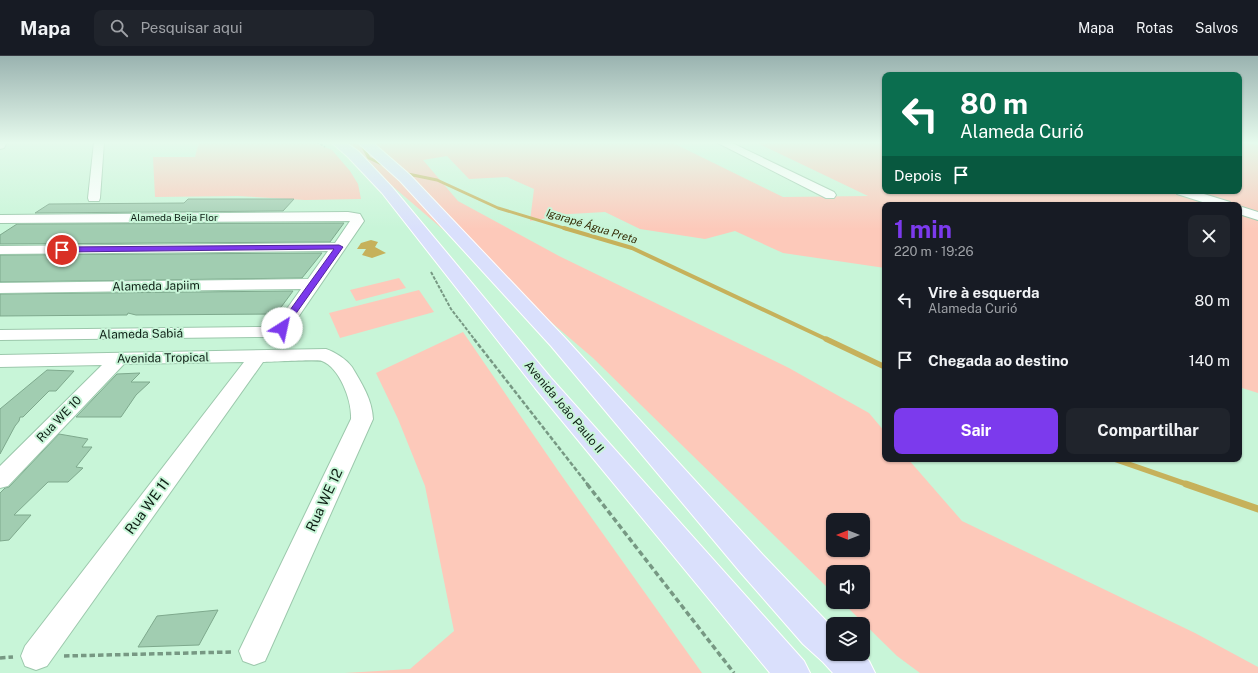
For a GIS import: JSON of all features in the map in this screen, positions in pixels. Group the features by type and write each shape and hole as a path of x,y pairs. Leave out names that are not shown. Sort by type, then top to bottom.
{"main road":[{"name":"Avenida João Paulo II","path":"369,171 387,190 429,255 542,383 792,673"},
{"path":"397,171 558,342 752,564 826,643"},
{"path":"845,661 858,673"}],"street":[{"path":"94,198 96,171"},
{"path":"780,171 830,195"},
{"path":"1190,194 1216,202"},
{"path":"1242,211 1258,216"},
{"name":"Alameda Beija Flor","path":"0,219 355,217 357,221 339,247"},
{"path":"0,229 18,218"},
{"path":"0,250 339,247"},
{"path":"312,284 339,247"},
{"name":"Alameda Japiim","path":"0,288 312,284"},
{"name":"Alameda Sabiá","path":"0,335 265,332 282,328 312,284"},
{"name":"Avenida Tropical","path":"0,361 326,355"},
{"name":"Rua WE 12","path":"254,651 362,419 362,408 359,397 342,367 326,355"},
{"name":"Rua WE 11","path":"36,656 258,356"},
{"name":"Rua WE 10","path":"0,480 119,359"}],"path":[{"path":"429,255 433,274 450,309 734,673"},
{"path":"0,658 254,651"}],"shaded area":[{"path":"154,171 350,171 358,184 361,199 305,200 238,196 155,197"},
{"path":"375,171 432,171 458,201 559,256 789,368 869,413 882,428 882,462 911,462 962,521 1195,633 1258,667 1258,673 920,673 897,656 870,629 870,617 857,617 849,609 870,609 870,565 826,565 826,586 593,358"},
{"path":"461,171 730,171 783,197 868,196 815,171 882,171 882,194 1242,194 1242,171 1258,171 1258,393 1242,388 1242,202 882,202 882,268 783,253 735,231 705,239 640,229 605,212 570,214 530,221 534,189 507,177 469,179"},
{"path":"371,240 378,242 375,247 386,253 372,258 362,255 366,249 357,249 361,243"},
{"path":"399,278 406,288 356,301 350,290"},
{"path":"419,290 434,312 340,338 329,313"},
{"path":"463,332 559,472 702,673 345,673 410,669 454,631 425,486 398,419 376,373"}],"building":[{"path":"188,199 294,199 283,211 35,213 49,204 184,203"},
{"path":"344,223 330,242 0,244 0,235 17,224"},
{"path":"322,253 302,278 0,282 0,255"},
{"path":"293,291 276,314 136,315 128,313 127,315 0,316 0,294"},
{"path":"47,370 74,371 56,391 49,391 23,417 20,417 0,454 0,409"},
{"path":"140,373 131,382 150,382 136,395 121,417 76,417 117,374"},
{"path":"59,434 88,439 82,447 92,447 76,467 83,468 68,482 48,482 14,515 31,515 9,540 0,541 0,493 5,488 9,487"},
{"path":"218,610 199,645 138,647 157,616"}],"waterway":[{"name":"Igarapé Água Preta","path":"403,173 437,180 498,208 567,229"},
{"name":"Igarapé Água Preta","path":"564,228 632,248 828,340"},
{"name":"Igarapé Água Preta","path":"826,339 882,366"},
{"name":"Igarapé Água Preta","path":"1123,462 1189,485"},
{"name":"Igarapé Água Preta","path":"1186,484 1258,509"}],"route":[{"path":"62,250 339,247 282,328"}]}
